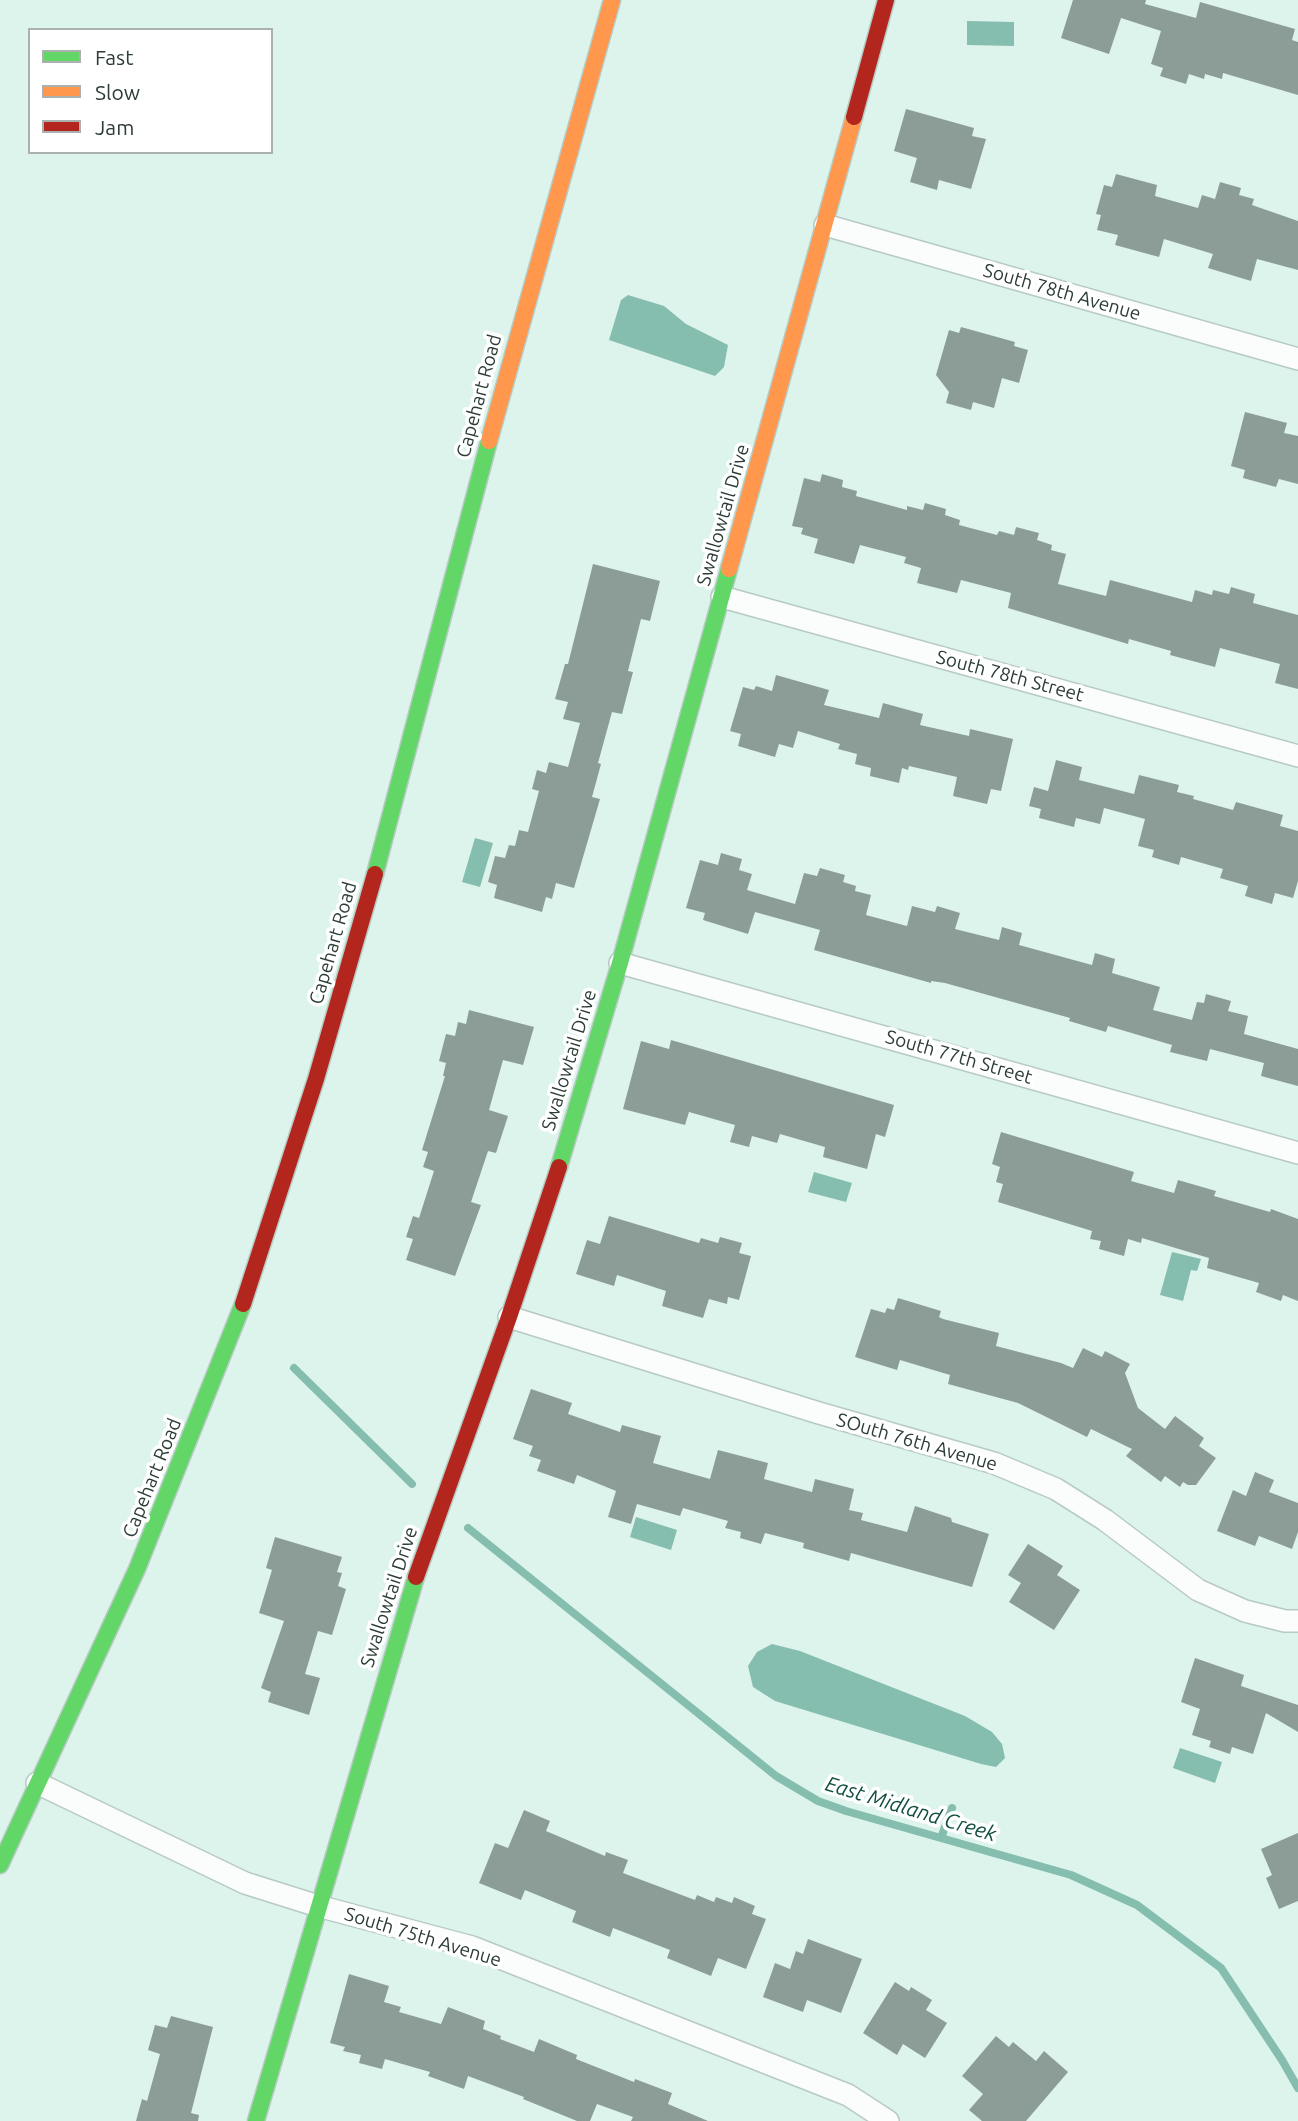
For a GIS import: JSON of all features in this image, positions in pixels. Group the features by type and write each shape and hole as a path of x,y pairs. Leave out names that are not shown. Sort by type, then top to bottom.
{"street":[{"name":"Capehart Road","path":"0,1865 138,1569 233,1332 312,1091 371,889 519,329 612,0"},
{"name":"Swallowtail Drive","path":"256,2121 411,1590 556,1178 620,963 886,0"},
{"name":"South 78th Avenue","path":"825,225 1298,359"},
{"name":"South 78th Street","path":"722,597 1298,756"},
{"name":"South 77th Street","path":"620,963 1298,1153"},
{"name":"SOuth 76th Avenue","path":"509,1317 819,1413 994,1463 1056,1489 1105,1520 1198,1590 1245,1611 1298,1621"},
{"name":"South 75th Avenue","path":"37,1783 245,1883 318,1906 472,1947 848,2095 888,2121"}],"shaded area":[{"path":"967,21 1014,22 1014,46 967,45"},
{"path":"628,295 664,306 686,324 728,345 724,367 715,376 609,340 621,300"},
{"path":"475,838 493,843 480,887 462,882"},
{"path":"814,1172 852,1183 846,1202 808,1192"},
{"path":"1172,1252 1201,1259 1197,1271 1191,1270 1183,1301 1160,1295"},
{"path":"636,1517 677,1530 671,1550 630,1537"},
{"path":"772,1644 800,1651 965,1716 992,1732 1002,1744 1005,1758 996,1767 981,1764 775,1701 753,1687 748,1666 757,1652"},
{"path":"1180,1748 1222,1762 1215,1783 1173,1768"}],"building":[{"path":"1073,0 1146,0 1145,4 1196,18 1200,2 1295,29 1292,40 1298,42 1298,95 1223,73 1222,79 1205,74 1204,79 1189,74 1186,84 1160,76 1163,68 1151,64 1161,31 1121,18 1109,54 1061,38"},
{"path":"906,109 974,128 972,136 986,139 971,189 939,180 937,190 910,182 917,158 894,151"},
{"path":"1116,174 1157,185 1155,196 1198,208 1202,195 1215,199 1220,182 1241,188 1239,195 1254,199 1252,205 1298,221 1298,270 1257,259 1251,281 1208,268 1213,254 1164,239 1159,257 1115,245 1118,235 1097,230 1101,215 1096,214 1104,185 1112,187"},
{"path":"961,327 1015,342 1014,346 1028,350 1019,383 1002,378 994,408 973,402 971,410 946,403 949,392 936,375 949,330 959,333"},
{"path":"1245,412 1287,423 1284,433 1298,436 1298,484 1279,479 1276,487 1243,478 1245,470 1231,466"},
{"path":"822,474 843,480 842,487 857,491 856,496 907,510 907,506 923,510 925,503 946,509 945,515 960,520 959,525 997,535 999,531 1014,535 1016,527 1039,533 1037,540 1052,545 1051,550 1066,554 1058,584 1106,596 1110,580 1192,602 1195,590 1212,595 1213,590 1229,594 1231,587 1255,594 1253,603 1298,615 1298,689 1275,683 1280,664 1220,648 1215,667 1170,655 1171,651 1129,639 1128,644 1008,608 1011,593 961,580 957,593 917,583 921,568 904,563 906,557 860,545 854,564 814,553 818,539 801,534 803,528 792,526 804,478 820,482"},
{"path":"593,564 660,581 650,621 641,619 628,671 633,672 622,714 612,712 592,797 600,799 574,888 556,883 552,899 546,897 542,912 494,898 497,885 488,882 495,856 505,858 509,845 515,846 519,830 528,832 539,791 532,789 537,770 546,773 549,762 568,767 580,723 563,719 568,702 555,699 565,664 568,664"},
{"path":"776,675 829,690 824,705 879,718 883,703 923,714 920,725 969,736 970,729 1013,739 1001,791 991,789 987,804 953,796 957,777 909,766 908,770 902,768 899,783 870,776 871,768 855,764 857,754 838,749 840,744 798,731 793,748 779,744 775,757 738,746 741,734 730,731 743,687 754,690 756,686 772,691"},
{"path":"1056,760 1082,767 1079,780 1134,794 1139,775 1179,785 1177,792 1194,796 1193,799 1233,810 1236,802 1283,815 1280,826 1298,831 1298,881 1293,898 1275,893 1272,904 1245,896 1248,886 1220,878 1223,869 1181,857 1179,865 1152,857 1154,850 1138,846 1145,819 1104,808 1100,824 1076,818 1074,827 1039,818 1041,809 1029,806 1034,787 1048,791"},
{"path":"721,853 742,859 739,870 752,874 747,890 795,904 804,873 817,876 820,868 845,875 843,882 856,886 855,891 871,895 866,915 907,926 912,906 935,912 937,906 960,913 955,929 999,940 1002,927 1022,933 1019,945 1092,965 1095,953 1115,959 1112,973 1160,987 1153,1010 1192,1020 1197,1002 1204,1003 1206,994 1231,1001 1228,1011 1248,1016 1244,1034 1298,1049 1298,1086 1261,1076 1264,1063 1210,1049 1207,1061 1170,1052 1172,1045 1108,1026 1106,1032 1069,1021 1070,1018 814,950 820,930 755,912 748,934 703,920 705,913 686,908 700,860 718,865"},
{"path":"469,1010 534,1027 523,1065 503,1060 489,1110 508,1116 496,1153 488,1151 471,1202 481,1205 455,1276 406,1260 413,1239 406,1237 413,1216 419,1218 434,1171 423,1167 428,1152 422,1150 445,1076 446,1063 439,1061 446,1034 455,1036 458,1022 466,1024"},
{"path":"671,1040 894,1105 885,1137 876,1134 867,1169 823,1157 825,1147 780,1134 777,1143 752,1136 749,1147 730,1142 735,1125 689,1112 685,1125 623,1109 641,1041 669,1049"},
{"path":"1001,1132 1134,1172 1131,1181 1174,1193 1178,1180 1216,1191 1214,1196 1270,1212 1271,1209 1298,1219 1298,1301 1283,1295 1281,1301 1256,1292 1259,1283 1207,1268 1209,1258 1142,1238 1141,1243 1128,1239 1124,1256 1099,1249 1101,1241 1090,1239 1092,1231 998,1202 1003,1184 996,1182 1000,1167 992,1164"},
{"path":"609,1216 699,1243 701,1238 718,1243 720,1237 742,1243 739,1253 751,1256 739,1300 728,1297 727,1304 709,1299 703,1318 662,1306 666,1291 617,1275 614,1286 576,1274 587,1240 600,1244"},
{"path":"898,1298 941,1311 939,1317 943,1319 999,1333 996,1346 1073,1368 1083,1348 1102,1357 1105,1351 1130,1364 1125,1373 1138,1408 1165,1429 1175,1416 1204,1438 1199,1446 1216,1458 1196,1485 1183,1482 1180,1487 1165,1476 1161,1482 1126,1456 1132,1449 1091,1429 1087,1437 1018,1403 948,1384 950,1375 900,1360 897,1370 855,1357 871,1309 885,1313 887,1308 894,1310"},
{"path":"531,1389 572,1403 568,1414 620,1432 622,1425 661,1436 653,1463 710,1479 718,1450 768,1463 764,1479 812,1492 815,1479 854,1489 849,1510 863,1513 861,1520 907,1532 915,1506 989,1534 972,1587 851,1553 849,1561 803,1548 804,1543 765,1533 761,1544 740,1538 741,1532 725,1528 728,1521 683,1508 680,1516 637,1504 631,1524 608,1517 616,1491 577,1475 574,1484 537,1471 541,1460 529,1456 533,1446 513,1439"},
{"path":"1255,1472 1274,1480 1269,1492 1298,1503 1298,1532 1292,1549 1259,1536 1255,1546 1217,1531 1233,1490 1246,1496"},
{"path":"275,1537 342,1557 337,1572 342,1573 338,1586 346,1589 332,1635 318,1631 305,1674 320,1678 309,1715 268,1702 271,1692 261,1688 284,1621 259,1613 272,1570 266,1568"},
{"path":"1028,1544 1063,1566 1057,1575 1080,1590 1054,1630 1009,1602 1021,1583 1008,1575"},
{"path":"1195,1658 1244,1675 1241,1686 1298,1705 1298,1732 1266,1713 1253,1754 1232,1747 1230,1754 1209,1747 1211,1741 1192,1735 1200,1709 1181,1702"},
{"path":"524,1810 550,1821 546,1831 605,1856 606,1852 628,1860 623,1873 695,1900 697,1895 714,1902 716,1897 732,1903 734,1897 755,1906 752,1914 766,1919 746,1969 718,1958 711,1976 667,1958 670,1950 613,1928 610,1937 572,1922 576,1911 525,1890 521,1900 479,1883 495,1843 508,1848"},
{"path":"1298,1833 1298,1901 1279,1909 1266,1878 1272,1875 1261,1849"},
{"path":"808,1939 862,1959 841,2013 807,2000 803,2012 763,1997 775,1963 790,1969 796,1951 803,1954"},
{"path":"349,1974 389,1986 384,2002 401,2007 399,2012 441,2024 448,2007 485,2021 483,2029 501,2036 500,2039 534,2052 539,2039 577,2055 576,2059 634,2082 635,2079 672,2093 668,2104 708,2121 631,2121 633,2117 597,2104 590,2121 577,2121 468,2076 464,2089 428,2076 430,2072 385,2059 382,2069 359,2063 361,2055 343,2051 345,2047 330,2043"},
{"path":"895,1982 909,1991 911,1987 932,2000 926,2010 947,2023 925,2058 903,2044 897,2055 863,2033"},
{"path":"171,2016 213,2027 191,2113 199,2115 198,2121 136,2121 142,2099 147,2101 160,2054 148,2050 155,2025 167,2028"},
{"path":"996,2036 1009,2047 1013,2042 1036,2061 1044,2051 1068,2072 1026,2121 982,2121 969,2110 983,2094 962,2076"}],"waterway":[{"name":"East Midland Creek","path":"294,1368 412,1484"},
{"name":"East Midland Creek","path":"468,1528 776,1776 818,1801 1071,1875 1137,1905 1221,1968 1298,2088"},
{"path":"941,1838 952,1808"}],"traffic: fast":[{"path":"375,874 489,441"},
{"path":"559,1167 620,963 729,569"},
{"path":"0,1865 137,1569 243,1304"},
{"path":"256,2121 416,1577"}],"traffic: slow":[{"path":"489,441 612,0"},
{"path":"729,569 854,117"}],"traffic: jam":[{"path":"854,117 886,0"},
{"path":"243,1304 316,1079 375,874"},
{"path":"416,1577 509,1317 559,1167"}]}
